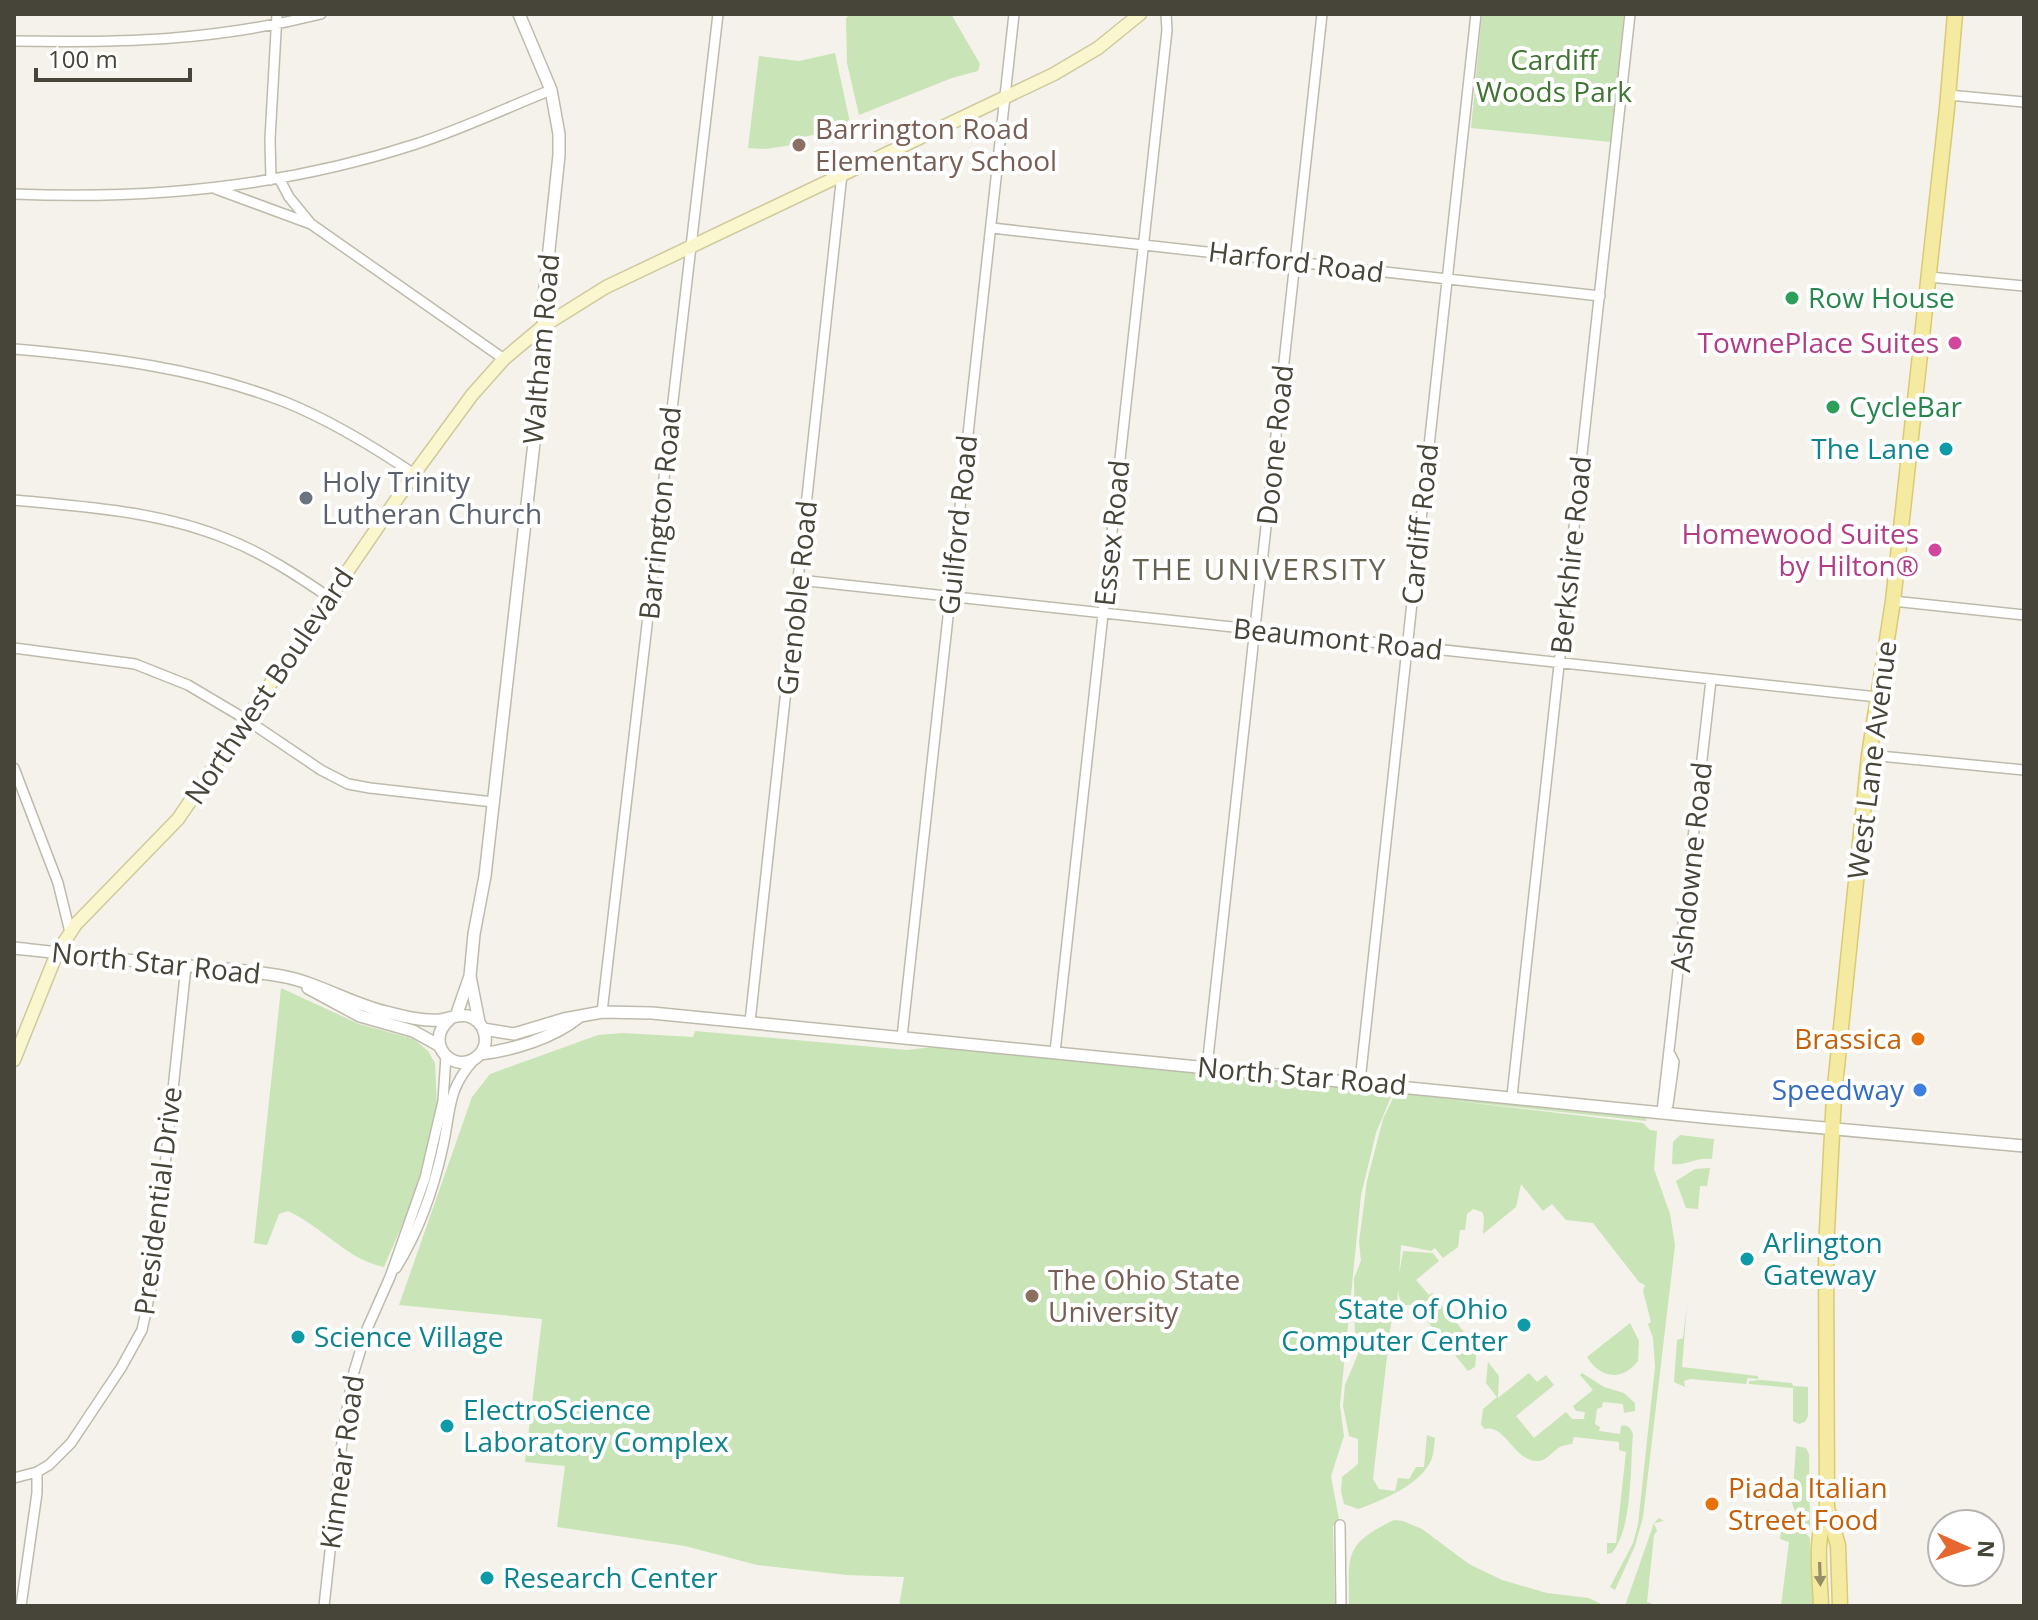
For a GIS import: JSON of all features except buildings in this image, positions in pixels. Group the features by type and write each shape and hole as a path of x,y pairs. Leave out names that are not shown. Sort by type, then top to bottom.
{"main road":[{"name":"Northwest Boulevard","path":"14,1060 57,953 70,932 178,819 414,474 472,395 504,359 542,327 606,287 1054,74 1098,48 1140,14"},
{"name":"West Lane Avenue","path":"1840,1606 1838,1545 1827,1508 1826,1249 1832,1129 1869,755 1893,601 1955,14"},
{"name":"West Lane Avenue","path":"1821,1606 1818,1542 1819,1528 1827,1508"}],"street":[{"path":"14,41 159,41 224,34 277,19 321,14"},
{"name":"Waltham Road","path":"453,1018 470,976 493,802 542,372 542,327 559,155 557,111 519,14"},
{"name":"Barrington Road","path":"602,1012 718,14"},
{"name":"Guilford Road","path":"902,1037 1014,14"},
{"name":"Essex Road","path":"1055,1052 1167,30 1166,14"},
{"name":"Doone Road","path":"1207,1067 1322,14"},
{"name":"Cardiff Road","path":"1360,1081 1476,14"},
{"name":"Berkshire Road","path":"1512,1096 1630,14"},
{"path":"277,19 271,128 275,179 311,224 504,359"},
{"path":"14,194 151,192 275,179 416,144 551,90"},
{"path":"1948,95 2024,102"},
{"name":"Grenoble Road","path":"750,1022 842,174"},
{"path":"212,188 311,224"},
{"name":"Harford Road","path":"992,228 1600,296"},
{"path":"1929,277 2024,286"},
{"path":"14,349 152,364 286,402 414,474"},
{"path":"14,500 141,514 183,525 228,539 330,598"},
{"name":"Beaumont Road","path":"799,580 1877,697"},
{"path":"1893,601 2024,615"},
{"path":"14,648 135,664 188,685 348,784 493,802"},
{"name":"Ashdowne Road","path":"1665,1113 1674,1062 1670,1054 1711,680"},
{"path":"1869,755 2024,770"},
{"path":"14,768 18,786 58,883 70,932"},
{"name":"North Star Road","path":"14,948 264,974 331,991 379,1011 419,1019 453,1018"},
{"name":"Presidential Drive","path":"14,1478 37,1472 61,1455 71,1443 129,1357 147,1313 186,966"},
{"name":"Waltham Road","path":"470,976 481,1026"},
{"name":"North Star Road","path":"298,981 360,1016 413,1031 443,1051"},
{"name":"North Star Road","path":"481,1026 514,1034 602,1012 652,1013 2024,1146"},
{"path":"468,1016 481,1026 485,1042 477,1057 460,1062 443,1051 440,1031 453,1018 468,1016"},
{"name":"North Star Road","path":"477,1057 555,1033 579,1017"},
{"name":"Kinnear Road","path":"390,1277 435,1143 443,1101 443,1051"},
{"name":"Kinnear Road","path":"324,1606 349,1394 367,1329 390,1277 419,1224 433,1184 456,1081 477,1057"},
{"path":"21,1606 37,1493 37,1472"},
{"path":"1340,1525 1341,1606"}],"green space":[{"path":"849,14 951,14 980,64 978,71 952,78 859,115 847,63 846,19"},
{"name":"Cardiff Woods Park","path":"1482,14 1624,14 1611,142 1471,128"},
{"path":"835,53 851,127 798,138 798,144 766,149 748,148 759,56 799,61"},
{"path":"281,988 359,1024 414,1039 428,1051 435,1063 437,1108 418,1188 384,1267 346,1250 288,1211 279,1214 267,1245 254,1243"},
{"name":"The Ohio State University","path":"695,1031 907,1050 933,1047 1393,1092 1376,1133 1361,1195 1340,1405 1344,1436 1331,1476 1340,1525 1333,1526 1335,1606 899,1606 904,1577 847,1575 757,1565 685,1546 557,1527 565,1466 525,1462 542,1319 399,1305 472,1097 490,1074 598,1035 623,1033 693,1037"},
{"path":"1396,1092 1645,1118 1647,1121 1447,1100 1643,1123 1650,1130 1657,1131 1654,1169 1670,1214 1675,1245 1643,1517 1635,1546 1615,1590 1610,1587 1633,1543 1638,1524 1655,1367 1653,1338 1648,1324 1651,1322 1643,1291 1645,1285 1639,1282 1593,1223 1566,1220 1552,1204 1543,1211 1521,1184 1516,1207 1483,1234 1482,1212 1473,1209 1467,1214 1465,1230 1460,1230 1458,1247 1443,1258 1435,1248 1431,1251 1401,1245 1397,1307 1390,1330 1373,1479 1379,1489 1395,1491 1398,1478 1409,1479 1416,1467 1424,1467 1427,1435 1435,1438 1433,1456 1420,1476 1400,1490 1358,1509 1344,1504 1342,1477 1358,1464 1358,1439 1349,1436 1343,1406 1345,1385 1358,1354 1355,1345 1354,1278 1361,1261 1359,1242 1367,1181 1383,1119"},
{"path":"1680,1135 1714,1139 1712,1159 1672,1164 1673,1142"},
{"path":"1710,1168 1707,1186 1700,1186 1698,1209 1686,1208 1676,1181 1695,1169"},
{"path":"1403,1251 1433,1253 1439,1261 1416,1280 1429,1295 1432,1293 1477,1348 1475,1367 1468,1371 1414,1305 1403,1305 1398,1286"},
{"path":"1687,1304 1682,1367 1758,1376 1758,1379 1748,1378 1746,1384 1690,1379 1684,1381 1685,1387 1674,1382 1677,1340 1683,1338"},
{"path":"1630,1323 1639,1341 1638,1361 1632,1368 1618,1374 1611,1375 1598,1369 1587,1357"},
{"path":"1488,1362 1499,1376 1498,1398 1529,1373 1537,1382 1546,1375 1554,1385 1516,1416 1534,1438 1566,1412 1572,1419 1584,1419 1585,1412 1576,1411 1573,1406 1593,1390 1580,1375 1582,1373 1604,1387 1624,1393 1635,1403 1635,1411 1624,1413 1623,1404 1603,1402 1602,1407 1597,1409 1595,1424 1600,1427 1599,1431 1620,1434 1621,1426 1626,1426 1633,1434 1627,1513 1619,1542 1612,1553 1607,1554 1607,1543 1616,1543 1626,1452 1619,1450 1619,1442 1574,1437 1572,1444 1560,1447 1541,1461 1523,1456 1499,1432 1481,1425 1483,1409 1497,1397 1486,1383"},
{"path":"1749,1381 1808,1387 1808,1416 1805,1422 1799,1424 1793,1421 1793,1388 1749,1384"},
{"path":"1796,1446 1806,1448 1809,1454 1810,1528 1799,1522 1792,1503"},
{"path":"1394,1520 1422,1529 1469,1564 1502,1580 1547,1593 1589,1598 1605,1606 1349,1606 1352,1553 1365,1537"},
{"path":"1654,1523 1657,1531 1654,1535 1647,1602 1655,1605 1625,1606"},
{"path":"1786,1528 1802,1530 1810,1538 1813,1606 1781,1606 1789,1542 1780,1539 1781,1532"}],"place":[{"name":"Barrington Road Elementary School","path":"799,145"},
{"name":"Row House","path":"1792,298"},
{"name":"TownePlace Suites","path":"1955,343"},
{"name":"CycleBar","path":"1833,407"},
{"name":"The Lane","path":"1946,449"},
{"name":"Holy Trinity Lutheran Church","path":"306,498"},
{"name":"Homewood Suites by Hilton®","path":"1935,550"},
{"name":"Brassica","path":"1918,1039"},
{"name":"Speedway","path":"1920,1090"},
{"name":"Arlington Gateway","path":"1747,1259"},
{"name":"The Ohio State University","path":"1032,1296"},
{"name":"State of Ohio Computer Center","path":"1524,1325"},
{"name":"Science Village","path":"298,1337"},
{"name":"ElectroScience Laboratory Complex","path":"447,1426"},
{"name":"Piada Italian Street Food","path":"1712,1504"},
{"name":"Research Center","path":"487,1578"}],"district":[{"name":"THE UNIVERSITY","path":"1260,570"}]}
